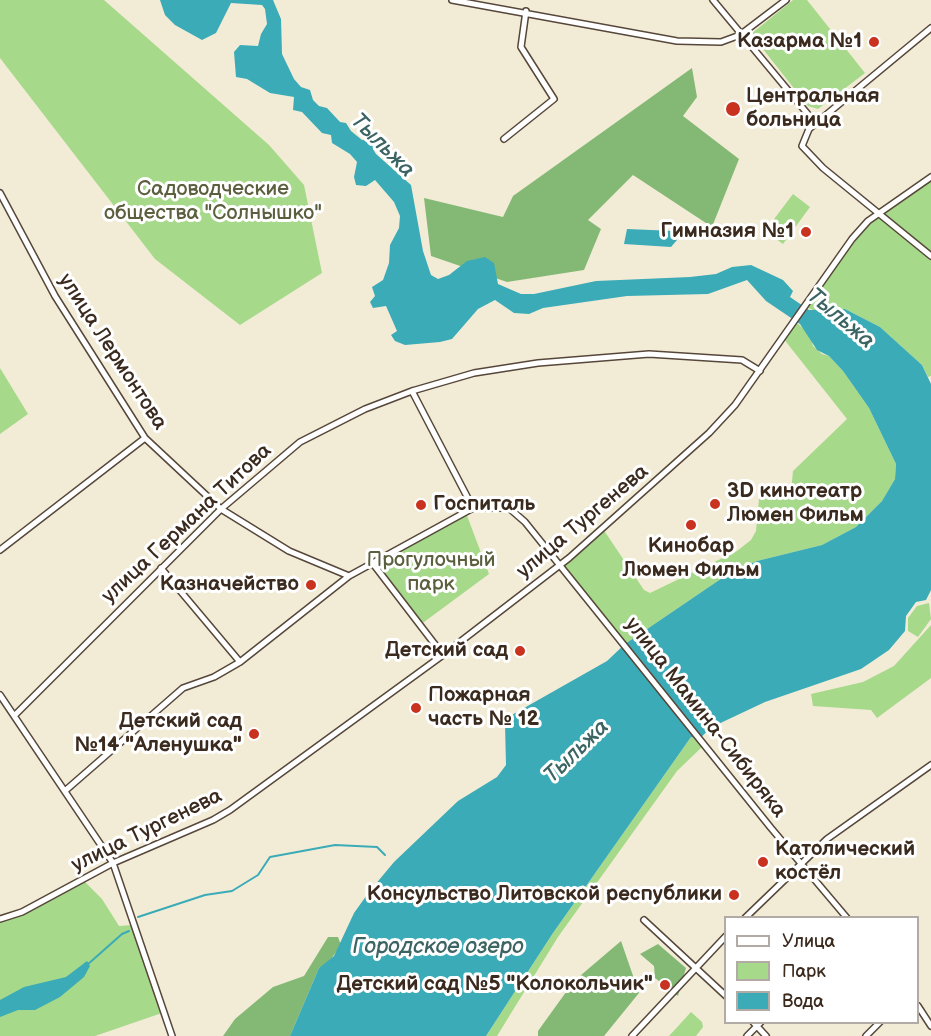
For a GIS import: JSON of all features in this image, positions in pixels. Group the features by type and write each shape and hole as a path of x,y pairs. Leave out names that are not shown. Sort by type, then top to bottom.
{"street":[{"path":"452,0 677,41 721,42 740,35 786,0"},
{"path":"713,0 816,124"},
{"path":"504,139 554,99 521,47 526,12"},
{"path":"931,28 816,124 805,135 802,146 823,168 931,256"},
{"name":"улица Тургенева","path":"0,919 22,912 113,863 213,820 230,810 443,655 560,565 709,433 735,405 852,239 878,214 931,177"},
{"name":"улица Лермонтова","path":"0,193 55,296 145,438 220,509 289,551 349,576"},
{"name":"улица Германа Титова","path":"15,715 220,509 300,442 365,409 412,391 474,373 538,363 649,354 742,360 760,370"},
{"path":"66,790 183,688 214,676 240,662 349,576 374,565 473,508 412,391"},
{"path":"0,550 145,438"},
{"name":"улица Мамина-Сибиряка","path":"473,508 509,508 518,514 845,916"},
{"path":"374,565 443,655"},
{"path":"161,568 240,662"},
{"path":"0,695 113,863 172,1036"},
{"path":"747,916 827,839 931,765"},
{"path":"644,920 724,994"},
{"path":"632,1036 724,938"},
{"path":"919,1008 931,1026"},
{"path":"747,1036 757,1024 766,1036"},
{"path":"866,1036 879,1024"}],"green space":[{"name":"Садоводческие общества \"Солнышко\"","path":"0,0 104,0 269,145 304,185 322,273 240,325 155,259 0,58"},
{"path":"793,0 807,0 865,73 818,109 808,106 751,34"},
{"path":"692,68 697,97 683,116 739,159 712,227 633,175 588,220 601,229 584,270 507,282 431,256 424,198 503,217 513,196"},
{"path":"931,177 931,376 928,377 922,365 880,327 845,309 819,312 805,307 868,221"},
{"path":"793,194 810,207 783,244 765,231"},
{"path":"795,321 810,335 813,346 822,354 829,356 843,371 869,408 896,464 895,479 882,501 856,527 822,545 757,561 731,572 625,644 560,565 603,529 644,590 650,593 737,551 751,540 756,531 760,489 791,492 793,471 847,419 783,338"},
{"path":"0,368 28,414 0,434"},
{"name":"Прогулочный парк","path":"466,513 489,574 420,625 374,565"},
{"path":"929,603 931,619 918,637 908,631 908,618 917,606"},
{"path":"931,625 931,678 877,718 871,710 813,706 811,694 863,682 894,666"},
{"path":"691,737 699,739 702,747 677,771 558,937 497,1036 486,1036 553,933"},
{"path":"83,880 102,899 119,926 132,925 162,1013 95,1036 0,1036 0,919 22,912"},
{"path":"328,937 338,937 341,945 329,962 319,968 290,1036 223,1036 235,1019 273,987 304,976"},
{"path":"621,941 639,993 604,1036 538,1036 538,1031 574,981"},
{"path":"658,944 686,968 678,996 655,978 654,966 640,954"},
{"path":"691,1012 702,1022 703,1027 696,1036 669,1036"}],"water":[{"name":"Городское озеро","path":"160,0 273,0 281,19 282,54 294,79 301,87 310,90 313,100 319,106 327,108 340,122 346,123 351,131 362,140 374,140 373,149 376,154 411,185 423,251 431,275 438,279 449,275 467,261 485,257 494,263 498,284 521,294 534,294 596,281 716,274 732,267 751,265 783,280 793,291 790,297 809,310 845,309 880,327 922,365 931,384 931,590 926,600 916,602 906,616 905,631 889,650 861,669 765,702 712,727 699,739 691,737 553,933 486,1036 290,1036 319,968 334,956 354,913 369,892 394,862 458,801 497,777 506,765 505,724 510,716 607,661 625,644 731,572 757,561 822,545 856,527 882,501 895,479 896,464 869,408 843,371 829,356 817,350 800,324 766,301 747,280 708,294 627,296 543,308 529,314 514,313 495,300 478,309 452,339 405,345 395,341 391,335 397,331 386,306 373,308 370,302 375,296 372,287 383,280 389,263 390,245 399,228 400,216 394,202 375,180 366,186 356,185 354,177 357,162 350,154 332,143 331,135 322,133 302,112 293,110 294,97 270,93 247,79 236,77 234,52 240,45 258,46 267,24 265,9 262,5 231,3 216,33 202,40 175,25 165,15"},
{"path":"627,229 675,231 677,240 671,247 624,244"},
{"path":"87,961 90,966 84,977 60,997 35,1010 18,1010 0,1017 0,1000 24,987 66,977"}],"waterway":[{"path":"138,917 205,895 232,891 258,875 270,857 335,845 377,847 385,855"},
{"path":"87,965 122,934 129,931"}],"place":[{"name":"Казарма №1","path":"874,42"},
{"name":"Центральная больница","path":"733,109"},
{"name":"Гимназия №1","path":"806,232"},
{"name":"3D кинотеатр Люмен Фильм","path":"715,504"},
{"name":"Госпиталь","path":"421,505"},
{"name":"Кинобар Люмен Фильм","path":"691,525"},
{"name":"Казначейство","path":"311,585"},
{"name":"Детский сад","path":"520,651"},
{"name":"Пожарная часть № 12","path":"416,708"},
{"name":"Детский сад №14 \"Аленушка\"","path":"254,734"},
{"name":"Католический костёл","path":"763,862"},
{"name":"Консульство Литовской республики","path":"734,895"},
{"name":"Детский сад №5 \"Колокольчик\"","path":"665,985"}],"water label":[{"name":"Тыльжа","path":"382,146"},
{"name":"Тыльжа","path":"840,319"},
{"name":"Тыльжа","path":"577,752"}]}
